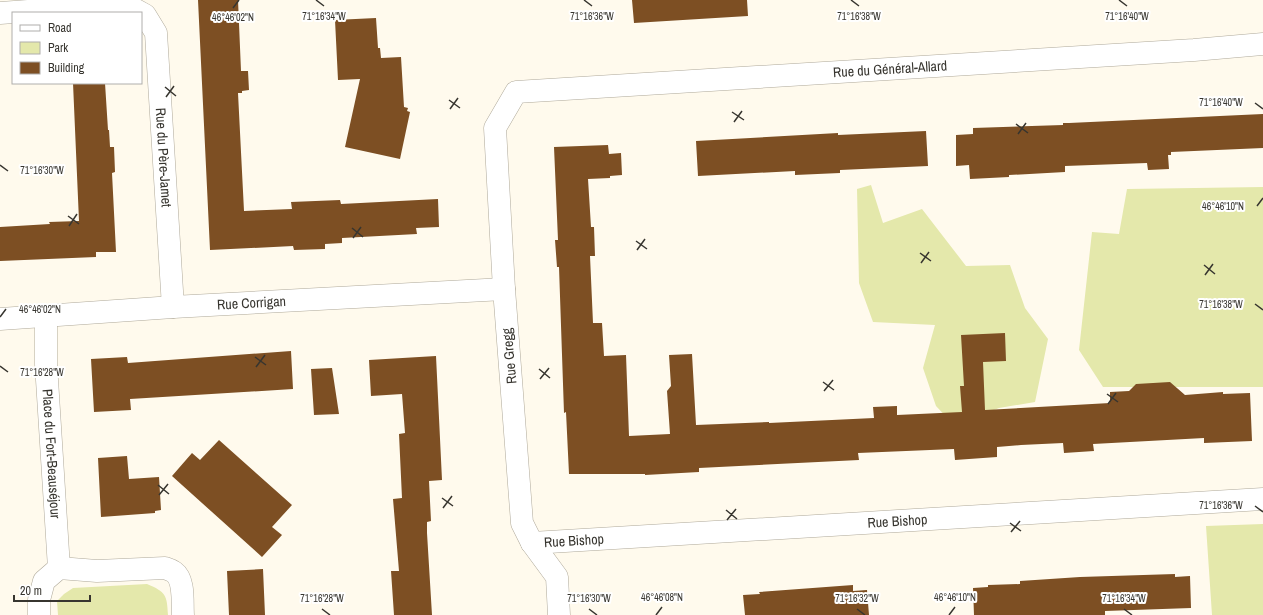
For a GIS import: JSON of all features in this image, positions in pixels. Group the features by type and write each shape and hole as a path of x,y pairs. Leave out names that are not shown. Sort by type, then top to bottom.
{"street":[{"name":"Rue du Père-Jamet","path":"14,12 125,4 140,12"},
{"name":"Rue du Père-Jamet","path":"0,13 12,12"},
{"name":"Rue du Père-Jamet","path":"142,13 146,15 156,33 173,307"},
{"name":"Rue du Général-Allard","path":"516,92 1194,50 1263,44"},
{"name":"Rue Gregg","path":"516,92 495,128 504,289 522,523 532,543 557,577 559,615"},
{"name":"Rue Corrigan","path":"0,319 173,307 504,289"},
{"name":"Place du Fort-Beauséjour","path":"46,316 46,364 59,568"},
{"name":"Rue Bishop","path":"532,543 1263,499"},
{"path":"39,615 39,600 44,581 59,568 97,571 165,568 173,571 179,578 182,590 183,615"}],"green space":[{"path":"871,185 883,223 922,209 966,266 1010,265 1025,308 1048,339 1035,402 999,408 955,426 936,406 923,368 935,325 873,322 859,283 857,189"},
{"path":"1263,187 1263,387 1103,387 1079,350 1092,232 1119,234 1127,189"},
{"path":"1263,524 1263,615 1212,615 1206,526"},
{"path":"147,584 162,592 166,599 168,615 58,615 57,601 73,588"}],"building":[{"path":"198,0 238,0 241,71 248,71 249,90 238,93 244,211 292,209 291,202 340,200 341,204 438,199 439,227 416,228 417,234 342,238 342,243 325,244 325,249 294,250 293,246 210,250"},
{"path":"632,0 747,0 748,16 634,23"},
{"path":"376,18 378,48 380,48 381,58 401,57 404,107 408,108 407,111 410,112 400,159 345,147 360,79 338,80 335,20"},
{"path":"73,84 105,84 110,147 114,147 115,172 112,173 116,252 96,252 96,257 0,261 0,227 50,224 49,222 79,221"},
{"path":"1263,114 1263,148 1171,152 1171,155 1168,155 1169,169 1148,170 1147,163 1065,166 1065,172 970,179 969,165 956,166 956,135 973,134 973,128 1063,125 1063,123"},
{"path":"926,131 928,166 840,170 840,173 795,175 795,171 698,176 696,141 838,133 838,135"},
{"path":"608,145 609,154 621,153 622,175 610,176 610,178 588,179 591,227 594,227 595,256 590,256 593,323 602,323 604,356 626,355 629,436 670,434 667,391 671,386 669,355 692,354 696,425 874,418 873,407 897,406 897,415 962,412 960,386 964,386 961,335 1005,333 1006,361 983,362 985,410 1110,403 1110,392 1129,391 1136,384 1170,382 1185,395 1223,392 1223,394 1250,393 1252,441 1204,443 1204,438 1093,444 1094,451 1064,453 1063,443 1021,445 997,447 997,457 955,460 954,449 858,453 859,460 699,468 699,472 645,475 569,474 566,412 564,413 559,267 557,267 555,240 558,240 554,147"},
{"path":"291,351 293,389 130,399 131,410 94,412 91,359 127,357 128,363"},
{"path":"436,356 442,480 429,481 431,521 427,522 427,533 432,615 394,615 391,571 399,571 393,499 402,498 399,434 405,433 402,394 371,396 369,360"},
{"path":"332,368 339,414 314,415 311,369"},
{"path":"219,440 292,505 272,527 282,535 262,557 172,476 192,453 200,460"},
{"path":"127,456 129,479 159,477 161,510 155,511 155,513 101,517 98,458"},
{"path":"263,569 265,615 229,615 227,571"},
{"path":"1175,574 1175,577 1190,576 1191,608 1105,611 1105,615 974,615 973,588 988,587 988,585 1020,584 1020,581 1080,577"},
{"path":"853,585 853,591 867,590 869,615 745,615 743,595 760,594 759,592"}]}
